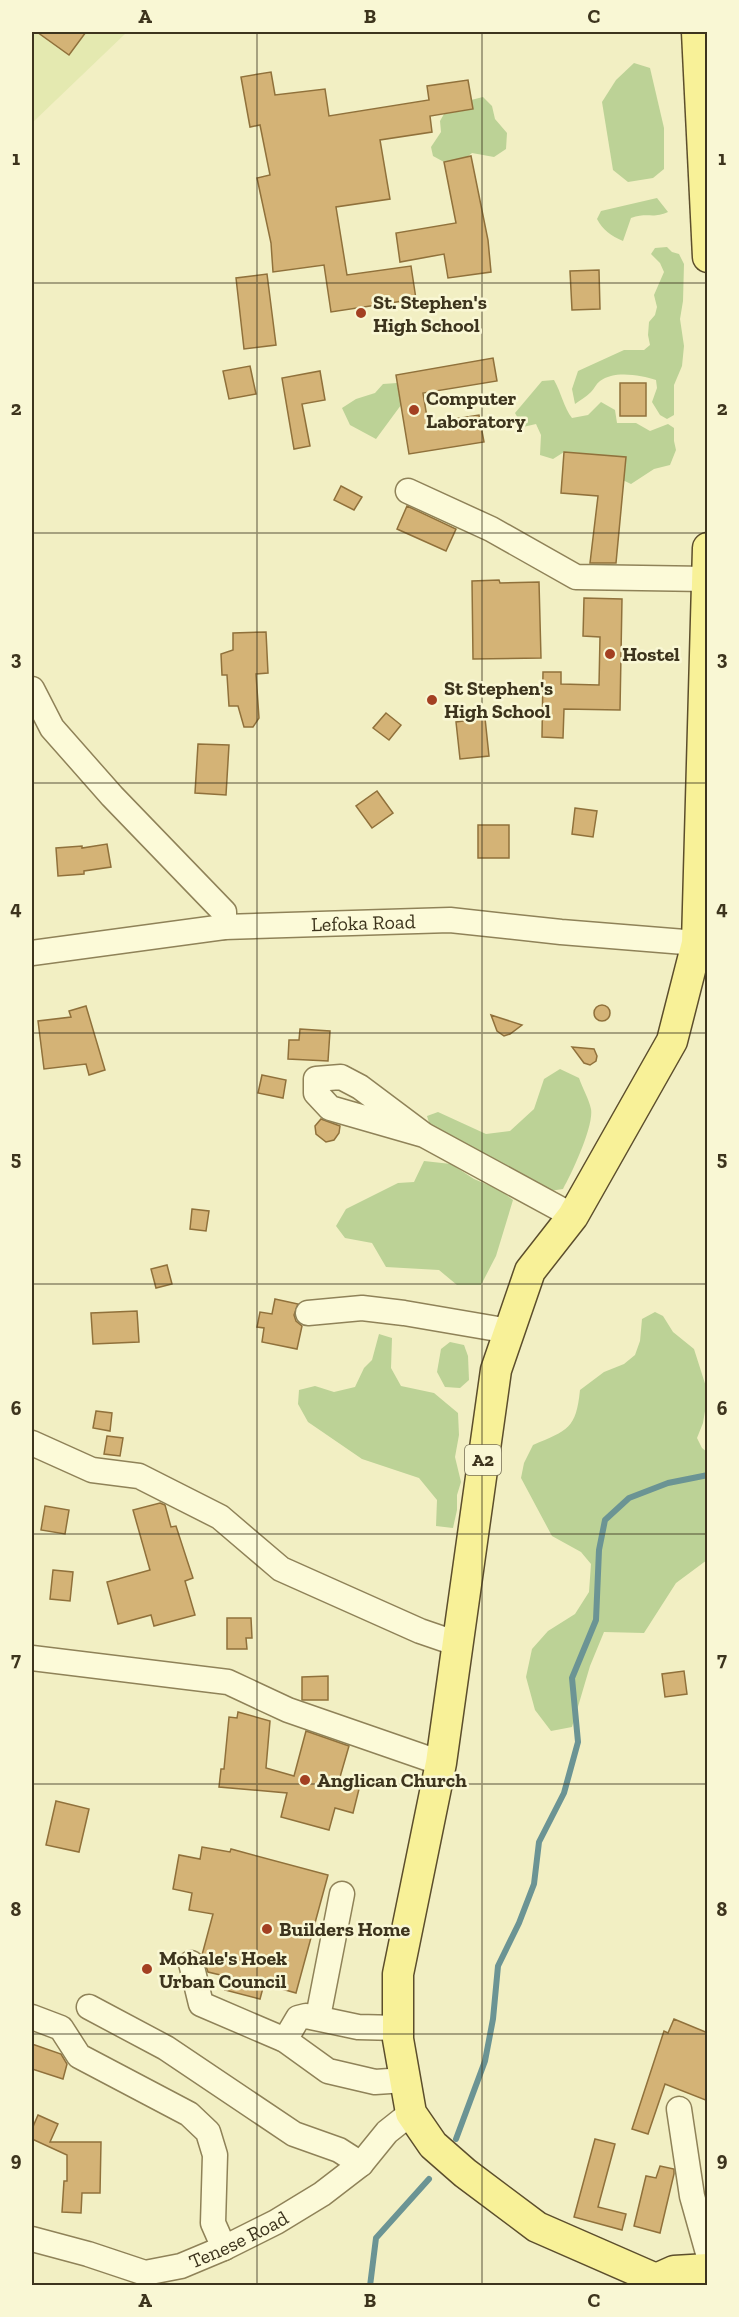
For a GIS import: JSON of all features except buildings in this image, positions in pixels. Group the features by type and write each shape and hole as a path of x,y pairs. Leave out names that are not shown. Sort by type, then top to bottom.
{"main road":[{"path":"697,32 708,257"},
{"name":"A2","path":"708,548 697,943 672,1041 573,1215 530,1271 496,1370 441,1763 398,1974 398,2028 411,2113 433,2145 465,2173 537,2227 659,2283 674,2271 708,2270"}],"street":[{"path":"408,491 491,529 576,578 707,579"},
{"path":"32,688 52,728 120,804 224,912 224,927"},
{"name":"Lefoka Road","path":"32,953 224,927 450,920 697,943"},
{"path":"424,1135 573,1215"},
{"path":"308,1312 362,1308 508,1331"},
{"path":"32,1443 92,1470 139,1476 220,1517 281,1569 420,1631 458,1644"},
{"path":"32,1658 228,1682 288,1710 441,1763"},
{"path":"318,2017 342,1894"},
{"path":"191,1963 201,2004 285,2040 328,2072 375,2082 405,2080"},
{"path":"89,2007 166,2048 294,2134 339,2150 361,2164"},
{"path":"285,2040 298,2018 306,2016 358,2027 398,2028"},
{"path":"32,2017 61,2028 79,2056 189,2114 208,2132 215,2155 213,2223 224,2248"},
{"path":"680,2109 692,2196 708,2253"},
{"name":"Tenese Road","path":"32,2239 88,2254 145,2279 224,2248 276,2222 322,2194 361,2164 387,2132 411,2113"}],"green space":[{"path":"32,32 127,32 32,123"},
{"path":"634,63 650,68 664,128 664,169 653,178 628,182 613,170 602,102 616,80"},
{"path":"483,97 492,106 495,119 507,133 506,149 494,157 472,153 467,157 444,162 433,156 431,147 441,132 440,121 444,114 472,109 471,100"},
{"path":"657,198 668,212 631,218 623,241 608,232 597,219 601,211"},
{"path":"667,247 679,254 684,264 680,319 684,346 682,366 674,385 674,415 667,419 660,415 652,402 657,388 656,380 635,375 606,378 575,404 572,389 578,371 624,350 644,350 650,345 649,322 655,315 657,307 654,295 664,272 660,263 651,254 655,248"},
{"path":"554,380 572,418 588,415 601,402 615,410 617,423 636,423 650,431 668,424 674,428 676,450 670,465 654,469 631,484 564,452 553,459 540,455 541,435 536,424 523,427 515,413 542,381"},
{"path":"397,383 401,405 376,439 350,425 342,408 356,399 375,393 383,384"},
{"path":"560,1069 579,1078 591,1109 586,1138 563,1189 543,1192 466,1144 430,1126 427,1116 438,1112 486,1134 510,1131 534,1109 544,1079"},
{"path":"424,1161 451,1164 474,1179 500,1190 513,1200 496,1256 481,1285 457,1285 439,1270 386,1267 372,1243 345,1238 336,1226 346,1209 398,1183 414,1182"},
{"path":"655,1312 663,1316 673,1332 694,1349 708,1393 703,1423 697,1438 707,1452 707,1560 676,1583 644,1633 604,1632 590,1666 572,1727 551,1731 535,1710 526,1677 532,1649 548,1631 575,1614 589,1592 591,1564 581,1552 552,1536 521,1478 524,1463 533,1445 555,1436 573,1421 580,1390 604,1372 624,1364 635,1355 640,1341 642,1319"},
{"path":"379,1334 392,1338 391,1368 401,1386 434,1393 458,1413 459,1435 455,1457 461,1482 453,1528 436,1526 437,1500 419,1478 362,1459 308,1422 298,1404 299,1390 315,1386 334,1392 355,1387 364,1368 372,1360"},
{"path":"450,1342 464,1345 468,1356 469,1380 460,1388 445,1387 437,1372 441,1349"}],"waterway":[{"path":"456,2139 485,2061 493,2019 498,1966 519,1923 534,1884 539,1842 564,1793 578,1742 572,1678 596,1620 599,1550 605,1520 629,1498 668,1483 708,1475"},
{"path":"370,2286 376,2238 429,2179"}],"place":[{"name":"St. Stephen's High School","path":"361,313"},
{"name":"Computer Laboratory","path":"414,410"},
{"name":"Hostel","path":"610,654"},
{"name":"St Stephen's High School","path":"432,700"},
{"name":"Anglican Church","path":"305,1780"},
{"name":"Builders Home","path":"267,1929"},
{"name":"Mohale's Hoek Urban Council","path":"147,1969"}]}
